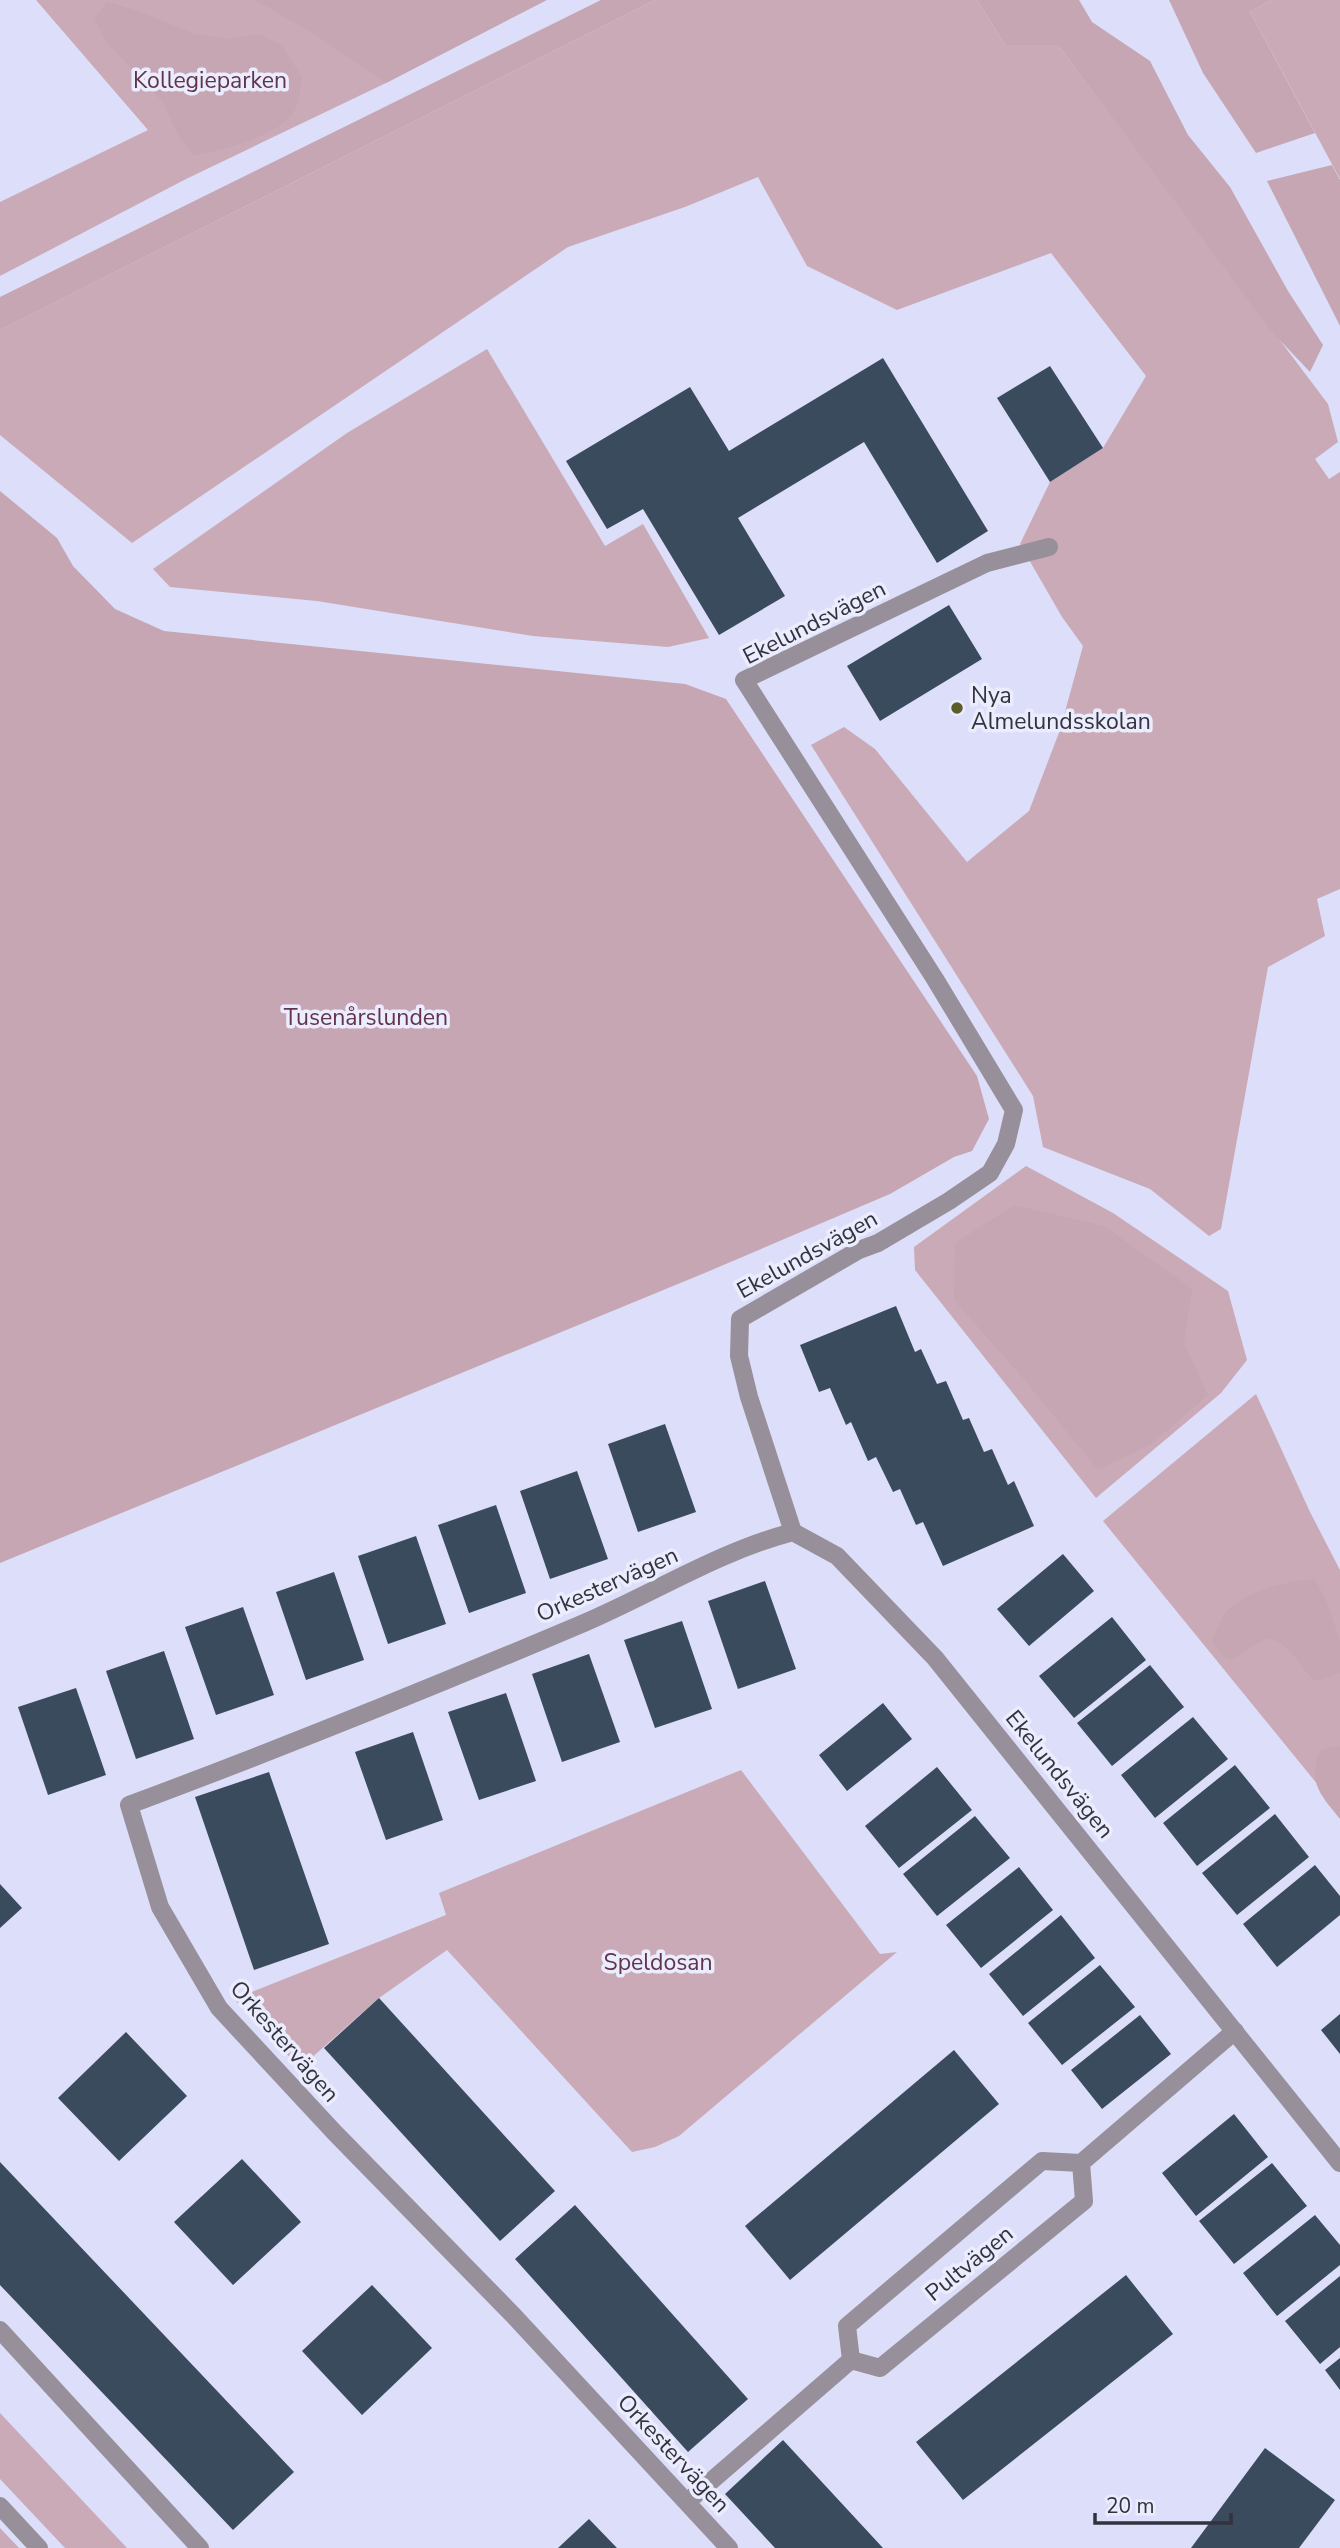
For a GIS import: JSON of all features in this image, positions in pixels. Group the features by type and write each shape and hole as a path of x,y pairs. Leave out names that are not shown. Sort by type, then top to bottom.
{"street":[{"name":"Ekelundsvägen","path":"1049,547 987,563 744,680 935,979 1014,1110 1006,1144 990,1173 878,1243 859,1250 740,1319 739,1356 749,1397 793,1532 837,1556 935,1658 1340,2164"},
{"name":"Orkestervägen","path":"729,2548 514,2316 335,2133 219,2008 160,1908 129,1805 379,1710 590,1620 756,1542 793,1532"},
{"path":"1081,2163 1235,2031"},
{"name":"Pultvägen","path":"1042,2161 1081,2163 1084,2201 880,2368 851,2360 847,2326 1042,2161"},
{"path":"0,2330 200,2548"},
{"path":"687,2502 851,2360"},
{"path":"0,2507 39,2548"}],"green space":[{"name":"Kollegieparken","path":"36,0 547,0 386,83 186,179 0,276 0,202 148,130"},
{"path":"255,0 546,0 386,83 316,35"},
{"path":"601,0 655,0 0,330 0,297"},
{"path":"655,0 977,0 1005,45 1058,45 1328,404 1338,442 1315,459 1329,479 1340,472 1340,889 1317,899 1325,936 1268,967 1221,1229 1209,1236 1150,1189 1043,1147 1033,1096 811,745 844,727 875,749 967,862 1029,811 1060,730 1083,646 1062,617 1020,544 1050,482 1103,448 1146,376 1051,253 897,310 807,266 758,177 685,207 568,247 132,543 0,435 0,330"},
{"path":"977,0 1079,0 1092,22 1150,61 1188,135 1230,187 1288,291 1323,345 1310,372 1273,333 1058,45 1005,45"},
{"path":"1169,0 1271,0 1250,12 1315,133 1256,153 1203,73"},
{"path":"1271,0 1340,0 1340,179 1250,12"},
{"path":"107,2 133,9 195,34 228,39 260,34 282,46 302,77 295,110 288,119 264,134 234,146 193,156 178,135 162,101 107,43 94,18"},
{"path":"1332,165 1340,180 1340,326 1267,181"},
{"path":"487,349 605,546 643,524 709,638 668,647 533,636 317,601 170,587 153,569 347,433"},
{"name":"Tusenårslunden","path":"0,491 57,538 73,566 115,609 164,631 685,684 726,699 977,1076 989,1119 972,1151 954,1157 890,1194 707,1272 0,1563"},
{"path":"1026,1166 1113,1213 1228,1291 1247,1360 1221,1393 1096,1498 915,1270 914,1247"},
{"path":"1014,1205 1104,1226 1192,1289 1184,1343 1208,1395 1151,1444 1098,1470 1023,1378 954,1300 955,1243"},
{"path":"1256,1394 1340,1570 1340,1812 1103,1521"},
{"path":"1315,1579 1326,1600 1340,1641 1340,1673 1313,1680 1285,1646 1271,1639 1259,1642 1230,1660 1222,1656 1212,1641 1222,1618 1234,1604 1268,1588"},
{"path":"1340,1747 1340,1819 1318,1788 1315,1772 1320,1751"},
{"name":"Speldosan","path":"741,1770 880,1954 897,1952 679,2136 655,2147 632,2152 447,1950 379,1998 300,2068 234,1999 446,1915 439,1893"},
{"path":"0,2413 127,2548 65,2548 0,2479"},
{"path":"0,2528 19,2548 0,2548"}],"building":[{"path":"883,358 988,531 937,563 864,442 738,518 785,596 719,635 643,509 607,529 566,461 690,387 729,451"},
{"path":"1050,366 1103,448 1050,482 997,398"},
{"path":"949,605 982,659 880,721 847,666"},
{"path":"896,1306 915,1352 921,1349 937,1384 946,1381 963,1420 969,1418 984,1452 992,1449 1008,1485 1014,1481 1034,1526 943,1566 923,1522 916,1525 900,1489 893,1492 876,1457 868,1461 851,1422 846,1425 830,1388 819,1392 800,1345"},
{"path":"665,1424 696,1512 638,1532 608,1444"},
{"path":"577,1471 608,1559 550,1579 520,1491"},
{"path":"496,1505 526,1593 469,1613 438,1525"},
{"path":"416,1536 446,1624 388,1644 358,1556"},
{"path":"1063,1554 1094,1591 1029,1646 997,1609"},
{"path":"334,1572 364,1660 306,1680 276,1592"},
{"path":"765,1581 796,1669 738,1689 708,1601"},
{"path":"243,1607 274,1695 216,1715 185,1627"},
{"path":"1112,1617 1146,1660 1074,1718 1039,1676"},
{"path":"682,1621 712,1709 655,1728 624,1640"},
{"path":"164,1651 194,1739 136,1759 106,1671"},
{"path":"589,1654 620,1742 562,1762 532,1674"},
{"path":"1150,1665 1184,1707 1112,1766 1077,1723"},
{"path":"76,1688 106,1775 48,1795 18,1707"},
{"path":"506,1693 536,1781 479,1800 448,1712"},
{"path":"883,1703 912,1739 847,1791 819,1755"},
{"path":"1193,1717 1228,1759 1155,1818 1121,1775"},
{"path":"413,1732 443,1820 386,1840 355,1752"},
{"path":"1235,1765 1270,1808 1197,1866 1163,1823"},
{"path":"937,1767 972,1810 899,1868 865,1826"},
{"path":"269,1772 329,1944 254,1970 195,1797"},
{"path":"1275,1814 1309,1857 1237,1915 1202,1873"},
{"path":"975,1816 1010,1858 937,1916 903,1874"},
{"path":"1315,1865 1340,1896 1340,1915 1277,1967 1243,1924"},
{"path":"1019,1867 1053,1910 981,1968 946,1925"},
{"path":"0,1884 22,1908 0,1928"},
{"path":"1061,1915 1095,1958 1023,2016 989,1974"},
{"path":"1100,1965 1135,2007 1062,2065 1028,2023"},
{"path":"379,1998 555,2191 500,2241 324,2048"},
{"path":"1340,2014 1340,2054 1321,2030"},
{"path":"1140,2015 1171,2054 1102,2109 1071,2070"},
{"path":"126,2032 187,2096 119,2161 58,2098"},
{"path":"954,2050 999,2104 790,2280 745,2226"},
{"path":"1234,2114 1268,2157 1196,2216 1162,2173"},
{"path":"242,2159 301,2222 233,2285 174,2222"},
{"path":"0,2162 294,2472 233,2530 0,2285"},
{"path":"1272,2163 1307,2206 1234,2264 1199,2221"},
{"path":"575,2205 748,2399 688,2452 515,2259"},
{"path":"1315,2215 1340,2245 1340,2265 1277,2316 1243,2273"},
{"path":"1126,2275 1173,2334 963,2500 916,2442"},
{"path":"1340,2276 1340,2347 1320,2364 1285,2321"},
{"path":"372,2285 432,2348 362,2415 302,2351"},
{"path":"1340,2358 1340,2390 1325,2370"},
{"path":"783,2440 883,2548 775,2548 725,2494"},
{"path":"1265,2448 1335,2500 1299,2548 1191,2548"},
{"path":"589,2519 617,2548 558,2548"}],"place":[{"name":"Nya Almelundsskolan","path":"957,708"}]}
